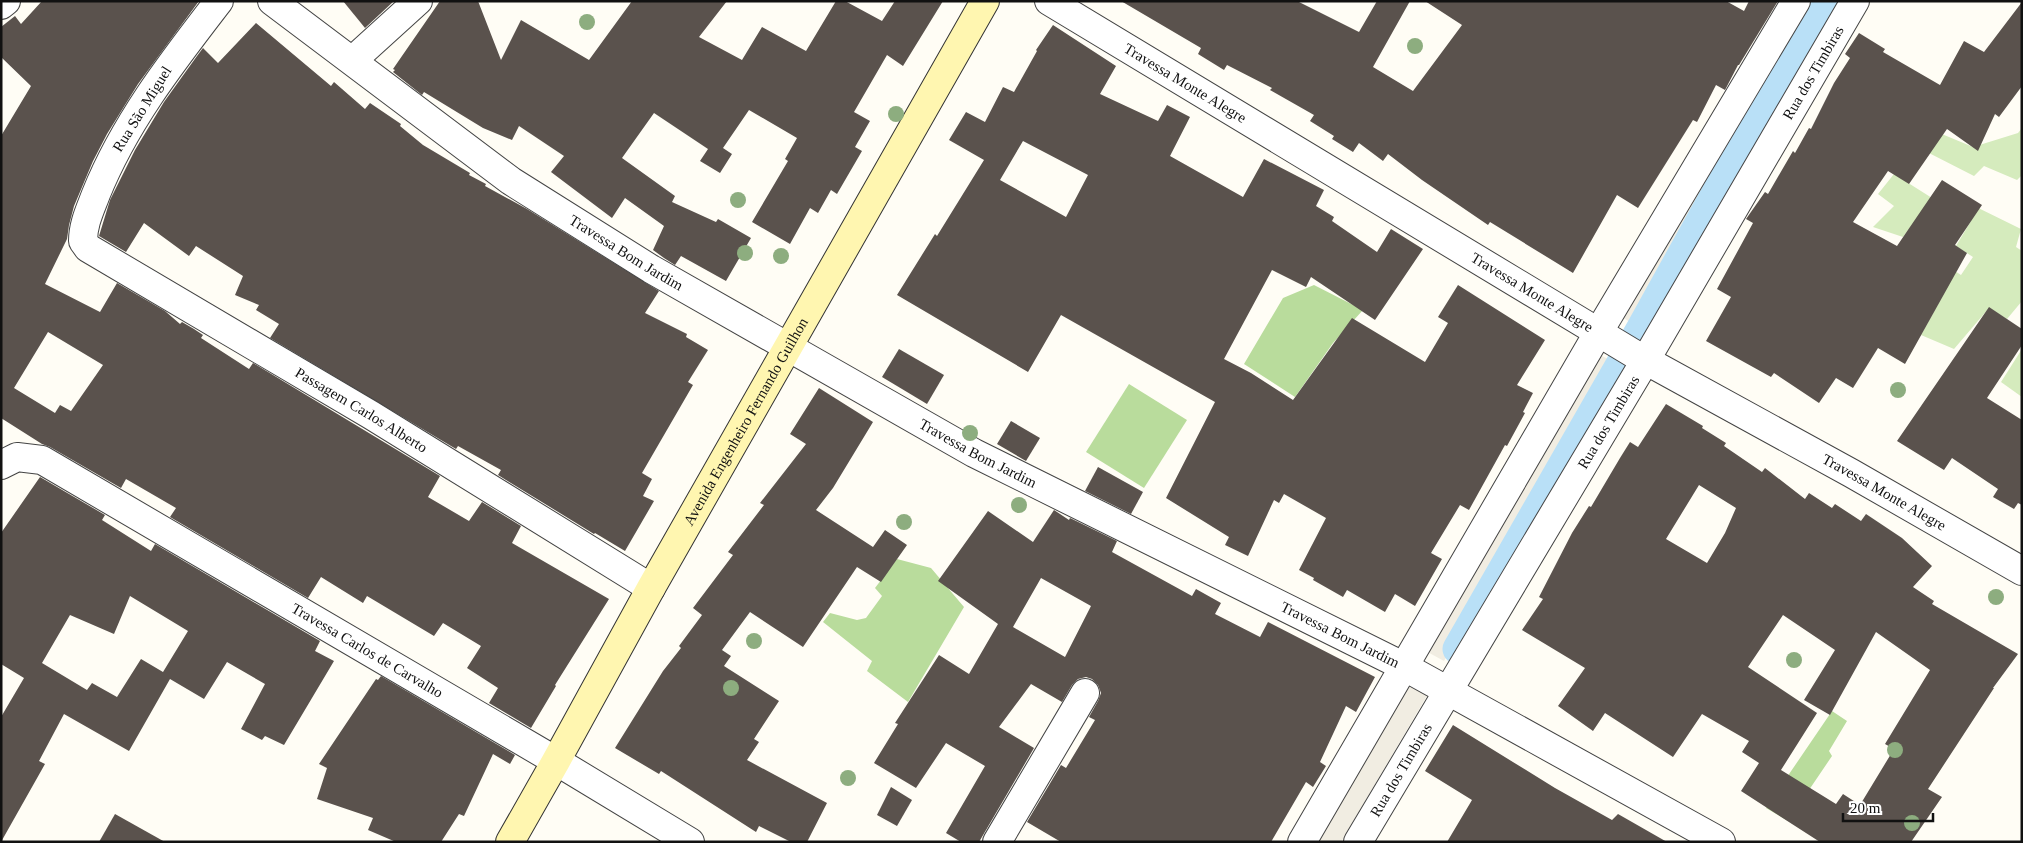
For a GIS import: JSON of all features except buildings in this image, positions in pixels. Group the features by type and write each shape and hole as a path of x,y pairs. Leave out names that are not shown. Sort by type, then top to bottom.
{"street":[{"path":"1,5 6,1"},
{"name":"Rua São Miguel","path":"83,227 108,163 156,84 219,1"},
{"name":"Travessa Bom Jardim","path":"272,1 353,60 511,181 651,269 974,453 1410,670 1721,842"},
{"path":"353,60 418,1"},
{"name":"Avenida Engenheiro Fernando Guilhon","path":"510,842 985,1"},
{"name":"Travessa Monte Alegre","path":"1049,1 1645,361 1851,473 2022,571"},
{"path":"1302,842 1410,670 1598,333 1796,1"},
{"name":"Rua dos Timbiras","path":"1358,842 1645,361 1855,1"},
{"name":"Passagem Carlos Alberto","path":"83,227 83,241 88,248 371,415 652,588"},
{"name":"Travessa Carlos de Carvalho","path":"1,465 17,456 42,460 556,761 690,842"},
{"path":"997,842 1086,694"}],"green space":[{"path":"2022,128 2022,175 2017,180 1984,166 1974,176 1925,151 1937,132 1973,147 2018,133"},
{"path":"1894,174 1932,198 1903,237 1873,227 1894,206 1878,194"},
{"path":"1960,199 2021,229 2016,247 2022,251 2022,301 2007,319 1989,308 1954,349 1921,335 1942,297 1935,258 1961,275 1973,257 1956,246 1971,221"},
{"path":"1314,285 1363,310 1333,343 1295,397 1244,364 1283,298"},
{"path":"2022,349 2022,397 2001,382"},
{"path":"1129,384 1187,420 1144,488 1086,452"},
{"path":"897,559 931,568 964,607 908,702 867,671 872,661 823,622 830,613 857,620 866,618 882,596 875,588"},
{"path":"1832,711 1847,721 1829,751 1832,756 1788,821 1766,808"}],"shaded area":[{"path":"1808,1 1836,1 1638,327 1617,314"},
{"path":"1596,353 1618,364 1444,661 1422,649"},
{"path":"1404,685 1428,694 1341,842 1312,842"}],"waterway":[{"path":"1458,649 1642,328 1823,1"}]}
